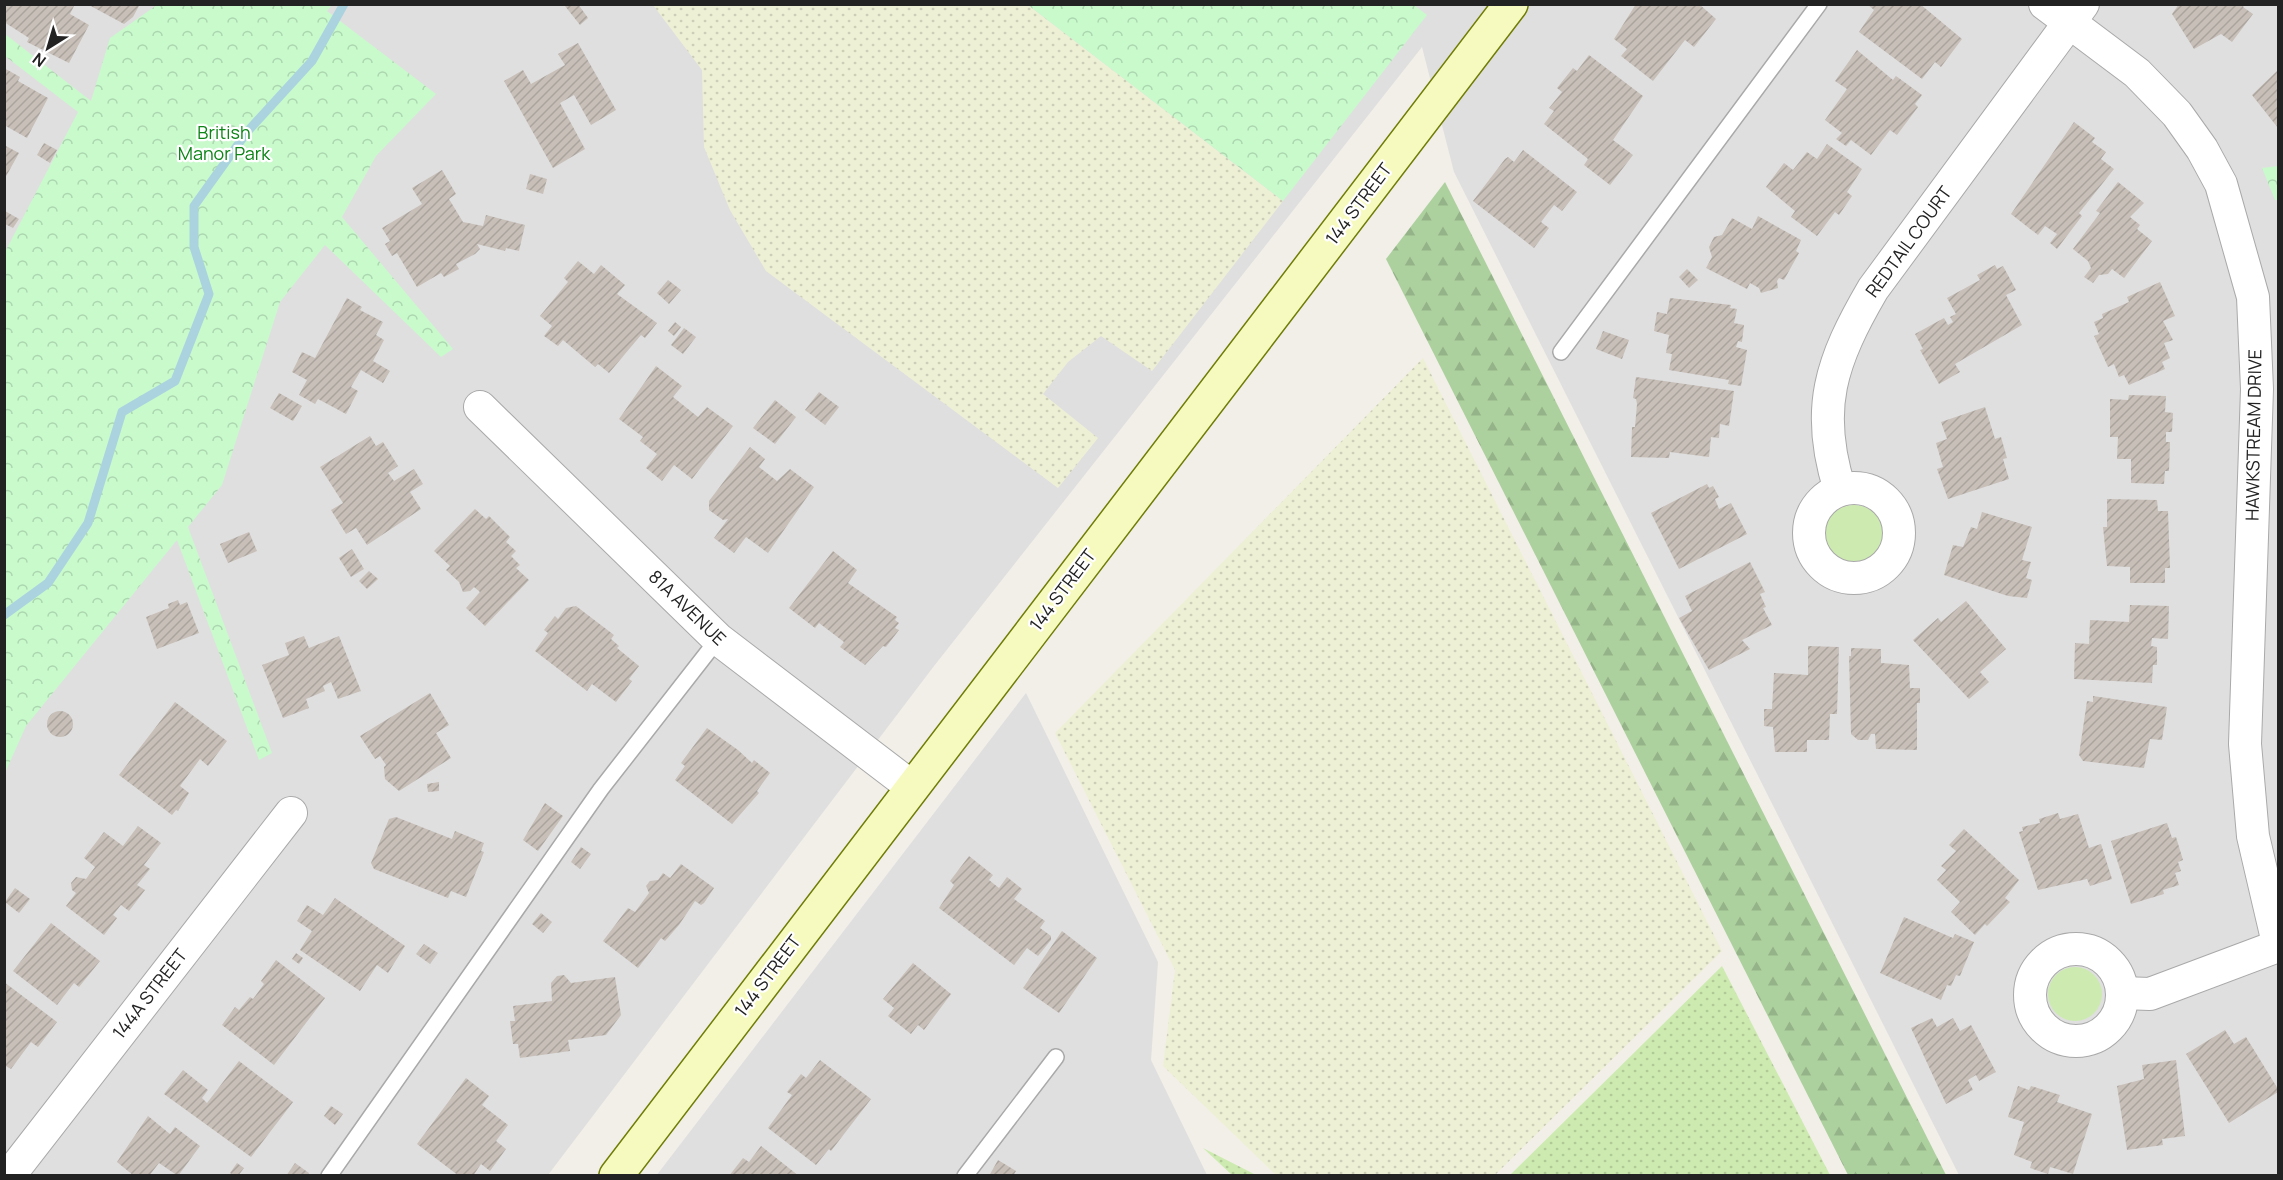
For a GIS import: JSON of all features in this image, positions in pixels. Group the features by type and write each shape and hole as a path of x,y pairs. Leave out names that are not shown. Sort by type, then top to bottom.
{"main road":[{"name":"144 STREET","path":"616,1176 1511,4"}],"street":[{"name":"HAWKSTREAM DRIVE","path":"2044,4 2076,14 2177,114 2202,149 2221,184 2253,297 2268,389 2246,733 2247,785 2253,836 2278,945"},
{"name":"REDTAIL COURT","path":"1840,490 1831,462 1828,395 1847,334 1873,290 2076,14"},
{"name":"81A AVENUE","path":"480,407 718,639 912,787"},
{"name":"144A STREET","path":"9,1176 291,813"},
{"path":"2122,993 2150,994 2278,945"}],"lane":[{"path":"1561,352 1819,4"},
{"path":"329,1176 601,789 718,639"},
{"path":"965,1176 1056,1057"}],"shaded area":[{"path":"5,5 2278,5 2278,1175 1959,1175 1454,172 1422,47 934,666 548,1175 5,1176"},
{"path":"1026,693 1158,962 1151,1060 1207,1175 656,1176"}],"green space":[{"name":"British Manor Park","path":"157,5 332,5 327,11 436,94 376,156 342,217 453,349 441,357 325,245 280,302 222,485 188,527 272,753 259,760 177,540 26,726 5,773 5,252 78,112 5,56 5,34 91,101 110,38"},
{"path":"653,5 1028,5 1283,201 1152,371 1101,336 1068,362 1043,394 1098,438 1058,488 766,271 730,210 704,147 702,70"},
{"path":"1028,5 1414,5 1427,15 1283,201"},
{"path":"2278,166 2278,200 2275,200 2262,168"},
{"path":"1445,182 1946,1175 1848,1175 1386,259"},
{"path":"1423,358 1722,951 1495,1175 1276,1175 1163,1066 1175,970 1055,733"},
{"path":"1848,505 1860,505 1871,510 1879,518 1884,535 1882,547 1871,560 1860,565 1848,565 1837,560 1829,552 1824,541 1824,529 1829,518 1837,510"},
{"path":"1722,966 1830,1175 1510,1175"},
{"path":"2070,967 2080,967 2090,971 2098,979 2102,994 2098,1009 2090,1017 2080,1021 2070,1021 2060,1017 2052,1009 2048,999 2048,989 2052,979 2060,971"},
{"path":"1203,1148 1256,1175 1232,1175"}],"building":[{"path":"4,4 75,4 70,14 89,25 69,63 27,42 29,38 4,22"},
{"path":"87,4 140,4 133,17 124,24"},
{"path":"578,4 588,18 580,25 565,6"},
{"path":"1636,4 1699,4 1716,19 1694,47 1685,40 1653,81 1621,56 1627,49 1614,39"},
{"path":"1867,4 1920,4 1962,39 1941,67 1935,62 1922,79 1859,32 1874,10"},
{"path":"2179,4 2245,4 2243,7 2253,14 2232,42 2221,34 2194,49 2172,14"},
{"path":"578,43 616,110 591,125 574,95 560,103 585,149 553,168 504,81 523,70 531,84 565,65 558,54"},
{"path":"1857,50 1893,80 1896,76 1922,95 1915,104 1918,107 1897,135 1890,130 1871,155 1851,140 1846,146 1836,139 1842,133 1825,120 1847,89 1835,81"},
{"path":"1589,55 1643,96 1613,140 1633,155 1610,185 1584,165 1588,159 1544,124 1554,111 1549,108 1562,92 1557,88 1573,68 1577,71"},
{"path":"4,68 20,77 18,81 48,98 27,138 4,125"},
{"path":"2278,70 2278,128 2252,95"},
{"path":"2074,122 2095,138 2092,142 2106,152 2101,159 2114,169 2079,213 2082,216 2057,249 2050,243 2057,234 2045,226 2038,235 2011,214"},
{"path":"44,143 57,150 50,163 37,155"},
{"path":"1827,144 1862,169 1847,192 1852,196 1839,215 1835,212 1817,236 1791,217 1795,211 1766,187 1784,163 1793,170 1807,152 1817,159"},
{"path":"4,145 19,153 4,180"},
{"path":"1523,150 1577,192 1562,211 1554,205 1541,222 1549,228 1534,248 1473,201 1505,159 1508,157 1514,162"},
{"path":"442,170 456,194 449,199 463,222 483,226 486,215 525,225 519,251 506,248 505,251 477,244 480,249 475,254 456,264 459,269 444,277 441,273 417,287 397,253 392,256 385,244 390,241 382,228 422,204 412,188"},
{"path":"530,174 547,179 543,194 526,189"},
{"path":"2118,182 2144,203 2130,217 2140,225 2137,229 2152,241 2124,278 2112,269 2108,274 2099,275 2093,283 2084,277 2091,268 2088,261 2073,249 2100,213 2096,211"},
{"path":"5,211 19,219 13,228 5,224"},
{"path":"1758,216 1801,240 1796,251 1799,253 1784,280 1779,278 1777,281 1778,288 1761,293 1759,288 1750,283 1747,289 1706,268 1712,257 1709,247 1714,237 1722,235 1732,218 1752,229"},
{"path":"578,261 594,274 601,265 625,285 617,294 657,323 645,338 641,335 609,373 598,364 595,367 563,340 558,346 544,336 552,326 540,316 568,282 564,278"},
{"path":"1995,265 1997,269 2003,266 2016,290 2006,295 2022,325 1955,364 1960,372 1939,384 1920,350 1923,349 1915,334 1944,318 1948,325 1953,322 1950,317 1956,314 1947,298 1980,280 1977,275"},
{"path":"1687,269 1698,280 1689,288 1679,277"},
{"path":"668,280 681,290 669,304 657,293"},
{"path":"2160,282 2175,316 2163,321 2173,340 2164,343 2170,358 2162,362 2165,369 2129,385 2124,375 2119,377 2114,364 2108,367 2094,336 2099,334 2094,322 2103,318 2102,314 2129,302 2127,297"},
{"path":"347,298 362,307 360,310 383,322 376,335 384,340 373,361 390,371 383,383 361,370 351,387 358,391 346,414 318,399 315,404 299,395 307,380 292,372 302,352 315,358"},
{"path":"1670,298 1731,305 1730,308 1737,309 1734,323 1744,325 1742,342 1738,341 1736,347 1747,350 1741,386 1728,384 1729,380 1669,370 1672,354 1666,353 1669,335 1654,331 1657,312 1667,314"},
{"path":"675,322 681,327 674,336 668,331"},
{"path":"684,328 696,337 683,354 671,345"},
{"path":"1603,331 1629,340 1622,359 1596,349"},
{"path":"656,366 682,386 673,397 698,417 707,407 733,426 692,479 674,465 662,481 646,468 657,454 640,441 643,437 619,419"},
{"path":"1636,377 1734,391 1729,426 1720,424 1719,438 1711,437 1709,457 1670,452 1669,458 1631,457 1632,427 1635,427 1637,404 1636,399 1633,398"},
{"path":"819,392 839,407 825,425 805,410"},
{"path":"279,393 302,406 293,421 270,408"},
{"path":"2129,395 2166,396 2165,412 2173,413 2172,432 2166,432 2166,442 2170,442 2169,471 2165,471 2164,484 2131,483 2131,459 2117,459 2118,437 2110,437 2110,399 2128,400"},
{"path":"775,400 796,417 775,444 753,428"},
{"path":"1985,407 1995,439 2001,437 2007,458 2003,459 2009,479 1948,499 1937,469 1943,467 1936,443 1947,439 1941,422"},
{"path":"370,436 376,446 383,442 398,466 388,473 394,481 414,469 423,484 410,492 421,509 367,545 356,528 346,534 331,510 343,503 320,467"},
{"path":"750,447 765,459 759,467 777,481 790,469 814,487 768,553 746,537 734,553 714,538 728,519 723,520 709,510 709,501"},
{"path":"1707,484 1709,488 1713,486 1719,497 1715,499 1719,509 1731,503 1747,534 1679,569 1651,513"},
{"path":"2107,499 2157,500 2158,511 2168,511 2170,568 2165,568 2165,583 2130,583 2130,567 2107,566 2103,527 2107,527"},
{"path":"475,509 486,519 489,516 510,537 506,542 516,551 511,556 520,565 516,568 529,580 485,626 466,608 480,592 474,587 470,591 463,592 459,582 446,570 450,566 434,551"},
{"path":"1982,512 2032,527 2022,560 2031,562 2026,578 2032,580 2027,598 2008,596 1944,575 1953,545 1963,547 1971,527 1977,529"},
{"path":"249,532 257,551 228,563 220,544"},
{"path":"352,549 364,569 351,577 339,558"},
{"path":"833,551 857,570 848,583 897,617 895,620 899,623 895,628 899,630 886,647 883,646 865,665 840,647 844,642 819,623 815,628 789,608"},
{"path":"1750,562 1765,592 1760,594 1766,607 1763,608 1772,625 1742,640 1750,649 1709,670 1679,618 1692,611 1685,596"},
{"path":"369,571 378,579 367,589 359,581"},
{"path":"178,600 180,605 187,602 199,633 157,649 146,617 169,608 168,604"},
{"path":"1966,601 2006,649 1980,672 1989,682 1969,699 1913,640 1938,618 1941,622"},
{"path":"2130,605 2169,606 2168,639 2152,638 2151,646 2157,647 2157,665 2153,665 2152,683 2074,679 2075,643 2089,644 2090,620 2129,622"},
{"path":"576,606 614,635 611,639 619,646 617,648 639,666 629,679 632,681 616,702 592,684 587,691 535,651 548,633 544,630 555,616 558,619 566,608"},
{"path":"304,636 309,648 339,636 361,691 338,699 331,682 323,686 325,691 306,699 309,708 283,718 262,665 289,655 285,643"},
{"path":"1808,646 1839,647 1837,714 1830,714 1829,740 1807,740 1807,752 1775,752 1773,727 1764,726 1764,709 1772,709 1774,673 1808,675"},
{"path":"1851,648 1881,649 1881,663 1909,665 1910,688 1920,688 1920,703 1917,703 1917,750 1876,749 1875,734 1871,734 1868,740 1858,740 1851,734 1849,656 1851,656"},
{"path":"430,693 449,725 436,733 451,758 399,791 385,779 384,767 386,765 380,756 375,759 360,736"},
{"path":"2093,696 2167,707 2162,740 2150,739 2144,768 2083,761 2079,755 2087,701 2093,702"},
{"path":"175,702 227,741 208,766 200,759 180,786 189,793 178,811 176,810 172,815 119,775"},
{"path":"60,711 69,715 73,724 69,733 60,737 51,733 47,724 51,715"},
{"path":"707,728 752,763 754,760 770,773 757,791 759,793 732,824 675,780 685,766 681,763"},
{"path":"439,782 439,791 428,792 427,784"},
{"path":"545,803 563,816 538,851 523,840"},
{"path":"2058,813 2060,819 2078,814 2089,848 2101,844 2112,879 2090,886 2087,879 2038,890 2019,832 2023,831 2022,827 2040,823 2039,819"},
{"path":"396,817 452,839 455,831 484,843 481,851 484,852 466,897 451,891 448,898 374,869 371,863 389,819"},
{"path":"2167,823 2172,838 2176,837 2183,860 2178,862 2181,871 2175,873 2179,885 2163,890 2164,894 2131,904 2111,841"},
{"path":"138,826 161,843 144,865 150,869 137,885 145,890 129,911 121,905 113,915 117,918 104,935 66,906 76,893 72,890 71,883 76,877 86,879 95,867 84,858 104,832 123,846"},
{"path":"1964,829 2019,880 2005,898 2010,902 1975,935 1951,912 1960,902 1937,880 1946,870 1941,866 1956,851 1949,845"},
{"path":"581,847 591,854 580,869 571,862"},
{"path":"969,856 993,875 989,880 999,888 1007,877 1022,889 1014,899 1045,921 1040,928 1051,936 1051,940 1038,956 1027,948 1014,965 939,908 954,885 950,881"},
{"path":"681,864 714,888 704,903 701,905 695,901 679,925 665,941 661,938 638,968 603,941 628,908 635,912 649,893 646,886 650,881 658,880 663,873 670,878"},
{"path":"15,888 30,899 19,913 5,902"},
{"path":"335,898 405,946 388,973 377,965 360,991 300,950 312,931 297,921 307,905 323,915"},
{"path":"541,913 552,922 543,933 532,924"},
{"path":"1904,917 1953,938 1955,934 1974,942 1960,976 1956,975 1951,986 1947,985 1941,1000 1880,973"},
{"path":"51,923 100,961 79,987 74,983 57,1005 13,971"},
{"path":"1062,931 1097,958 1059,1013 1023,988"},
{"path":"424,944 438,953 430,964 416,954"},
{"path":"296,953 303,958 299,964 292,959"},
{"path":"276,960 325,998 274,1065 222,1025 235,1007 239,1010 250,997 253,999 264,984 261,981"},
{"path":"913,963 951,994 924,1030 918,1025 911,1034 888,1016 894,1008 883,999"},
{"path":"564,975 571,983 615,977 621,1015 606,1035 568,1040 570,1051 520,1058 518,1044 513,1044 510,1021 515,1021 513,1006 552,1001 551,983 557,976"},
{"path":"4,982 57,1022 38,1047 31,1042 11,1069 4,1065"},
{"path":"1932,1018 1937,1027 1953,1018 1960,1031 1971,1025 1996,1072 1979,1081 1976,1075 1968,1080 1973,1090 1946,1104 1911,1028"},
{"path":"2225,1030 2234,1044 2246,1037 2278,1089 2278,1092 2229,1123 2186,1054"},
{"path":"820,1060 871,1099 831,1151 829,1149 816,1165 768,1128 792,1095 787,1092 801,1074 806,1078"},
{"path":"2176,1060 2185,1136 2162,1139 2163,1145 2127,1150 2117,1086 2144,1079 2142,1065"},
{"path":"239,1061 293,1102 251,1157 164,1094 183,1070 208,1090 202,1098 207,1103"},
{"path":"466,1078 489,1096 482,1105 508,1125 496,1141 506,1149 490,1171 481,1164 473,1176 459,1176 417,1144"},
{"path":"2018,1086 2029,1090 2031,1086 2060,1095 2057,1102 2092,1114 2073,1174 2050,1167 2048,1174 2030,1168 2032,1162 2014,1155 2024,1122 2008,1117"},
{"path":"331,1106 343,1114 335,1125 324,1116"},
{"path":"148,1116 170,1134 175,1127 200,1146 178,1176 159,1163 149,1176 134,1176 117,1162"},
{"path":"761,1146 799,1176 729,1176 743,1158 749,1162"},
{"path":"998,1160 1016,1171 1013,1176 989,1176"},
{"path":"237,1163 244,1168 238,1176 234,1176 230,1173"},
{"path":"295,1163 309,1173 308,1176 286,1176"}],"waterway":[{"path":"4,615 48,583 88,523 122,412 175,381 209,294 194,247 194,206 247,132 312,61 344,4"}]}
